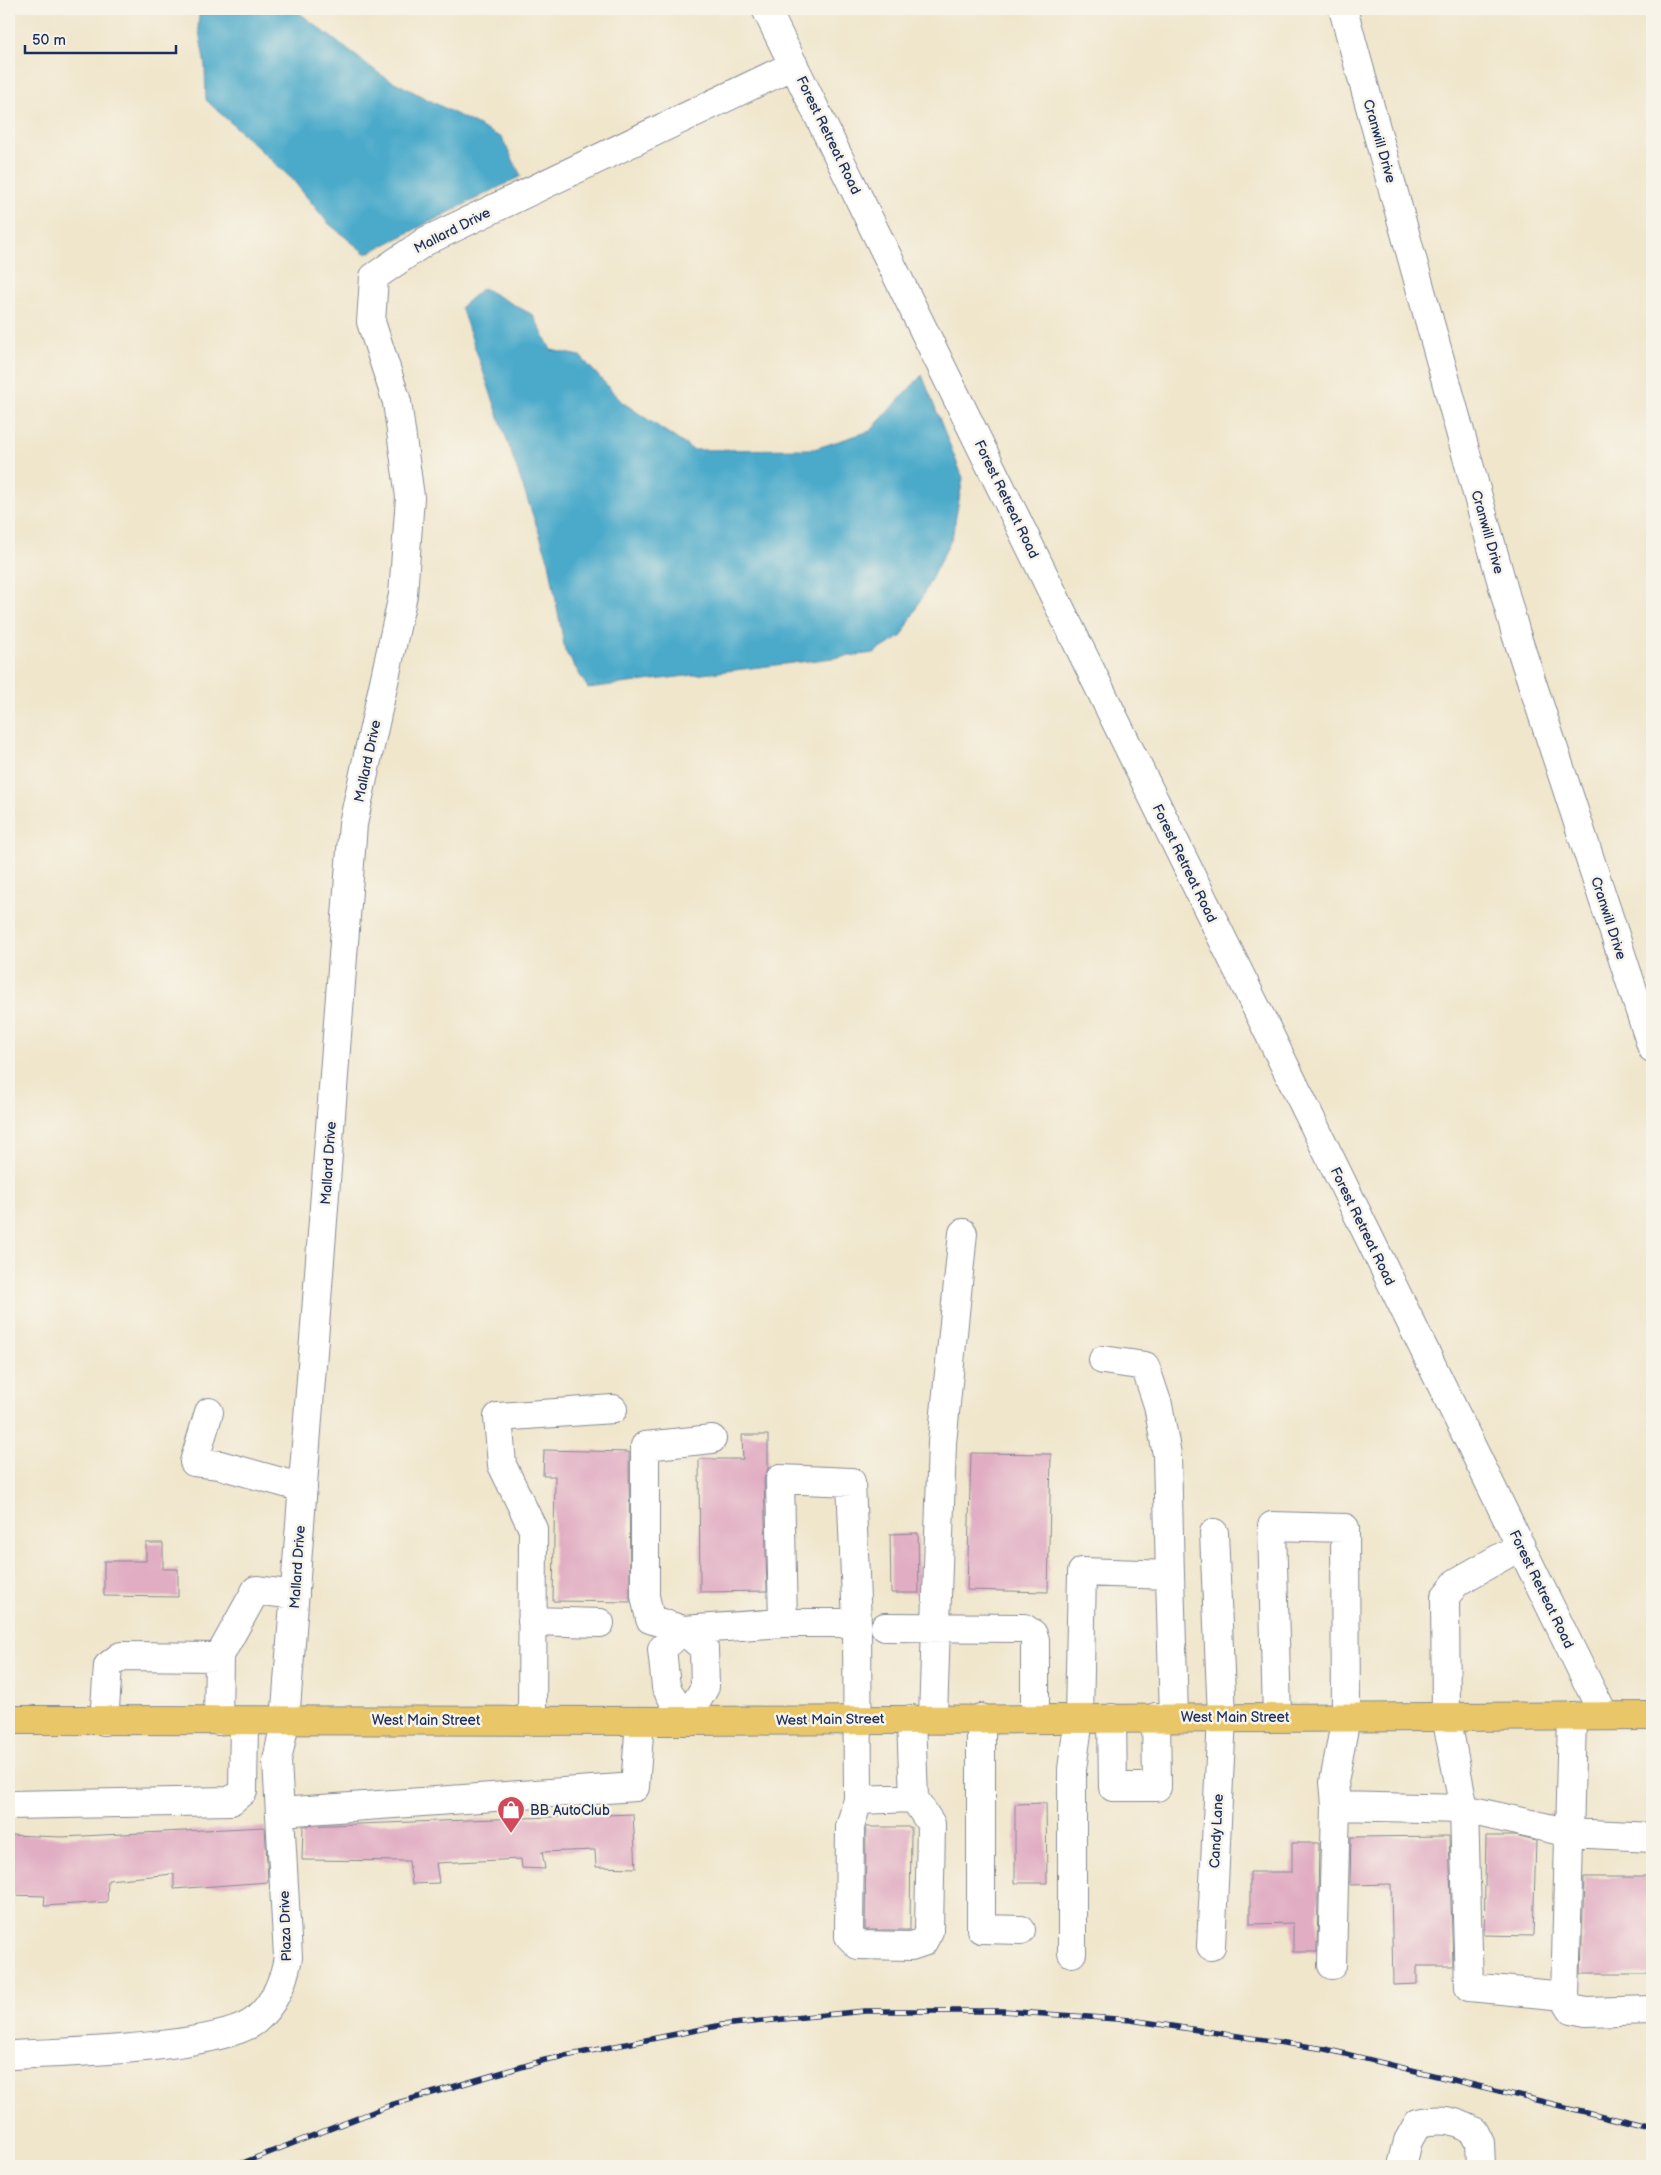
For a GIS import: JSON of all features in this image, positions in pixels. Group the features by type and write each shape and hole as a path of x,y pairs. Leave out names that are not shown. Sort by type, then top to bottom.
{"main road":[{"name":"West Main Street","path":"9,1720 285,1722 1652,1716"}],"street":[{"name":"Forest Retreat Road","path":"766,9 1604,1716"},
{"name":"Cranwill Drive","path":"1343,9 1516,634 1652,1048"},
{"name":"Mallard Drive","path":"285,1722 353,824 403,595 410,497 397,402 370,322 374,277 426,241 794,65"},
{"path":"783,1623 780,1479 851,1482 857,1623 856,1719 858,1800 850,1827 850,1936 858,1945 911,1946 923,1942 929,1931 931,1824 914,1798 922,1718 936,1628 943,1433 963,1233"},
{"path":"1103,1360 1145,1366 1158,1405 1168,1454 1170,1575 1165,1717 1157,1787 1113,1787 1112,1718"},
{"path":"532,1720 533,1530 502,1465 498,1417 613,1409"},
{"path":"209,1412 194,1462 220,1465 303,1488"},
{"path":"712,1439 645,1446 645,1596 650,1619 683,1630 704,1648 705,1688 685,1721 666,1687 662,1649 683,1630 783,1623 857,1623"},
{"path":"1277,1717 1272,1526 1345,1528 1346,1717 1334,1782 1336,1806 1332,1965"},
{"name":"Candy Lane","path":"1211,1946 1222,1717 1214,1533"},
{"path":"1521,1546 1457,1582 1445,1597 1446,1716 1464,1809 1469,1987 1565,1996"},
{"path":"1072,1953 1072,1769 1079,1718 1082,1572 1170,1575"},
{"path":"9,1805 231,1801 243,1791 219,1657 256,1590 295,1595"},
{"path":"532,1621 600,1623"},
{"path":"885,1627 1024,1628 1033,1634 1035,1640 1035,1718"},
{"path":"104,1721 108,1666 121,1656 219,1657"},
{"path":"1572,1716 1565,1996 1571,2009 1586,2012 1652,2010"},
{"path":"981,1718 981,1930 1021,1930"},
{"path":"280,1812 635,1787 640,1721"},
{"name":"Plaza Drive","path":"9,2055 74,2052 196,2040 229,2033 255,2021 272,2001 284,1982 288,1957 277,1761 285,1722"},
{"path":"858,1800 914,1798"},
{"path":"1336,1806 1464,1809 1570,1833 1652,1837"},
{"path":"1402,2166 1408,2141 1418,2123 1433,2120 1455,2121 1474,2131 1480,2144 1481,2166"}],"water":[{"path":"200,9 294,9 381,75 502,138 521,176 366,254 328,223 292,179 206,100 205,66 198,25"},
{"path":"483,288 533,315 551,350 580,356 622,402 693,450 814,449 870,431 922,375 963,478 952,538 902,636 874,653 588,688 565,651 549,562 461,307"}],"building":[{"path":"742,1435 768,1435 768,1469 764,1479 767,1591 700,1592 699,1459 743,1459"},
{"path":"544,1450 629,1452 630,1602 553,1601 555,1476 543,1476"},
{"path":"971,1453 1051,1454 1048,1592 967,1590"},
{"path":"918,1533 919,1593 891,1593 890,1534"},
{"path":"146,1543 163,1543 163,1569 178,1569 178,1597 104,1596 104,1561 146,1561"},
{"path":"1046,1803 1047,1883 1015,1883 1015,1804"},
{"path":"633,1814 636,1868 596,1867 595,1850 542,1852 545,1869 522,1868 521,1859 436,1863 439,1883 412,1884 409,1861 302,1860 303,1826"},
{"path":"265,1827 268,1882 174,1889 174,1874 108,1880 107,1902 44,1906 45,1896 9,1895 9,1835 62,1837"},
{"path":"866,1827 911,1827 910,1930 865,1930"},
{"path":"1449,1836 1453,1966 1417,1966 1417,1984 1393,1985 1391,1884 1350,1885 1351,1837"},
{"path":"1486,1836 1515,1836 1536,1841 1533,1936 1484,1935"},
{"path":"1292,1843 1319,1843 1317,1952 1293,1952 1293,1923 1250,1924 1250,1872 1292,1872"},
{"path":"1584,1877 1652,1877 1652,1974 1581,1974"}],"railway":[{"path":"235,2166 391,2105 545,2060 722,2025 865,2011 1003,2011 1131,2020 1325,2049 1652,2128"}],"place":[{"name":"BB AutoClub","path":"511,1834"}]}
